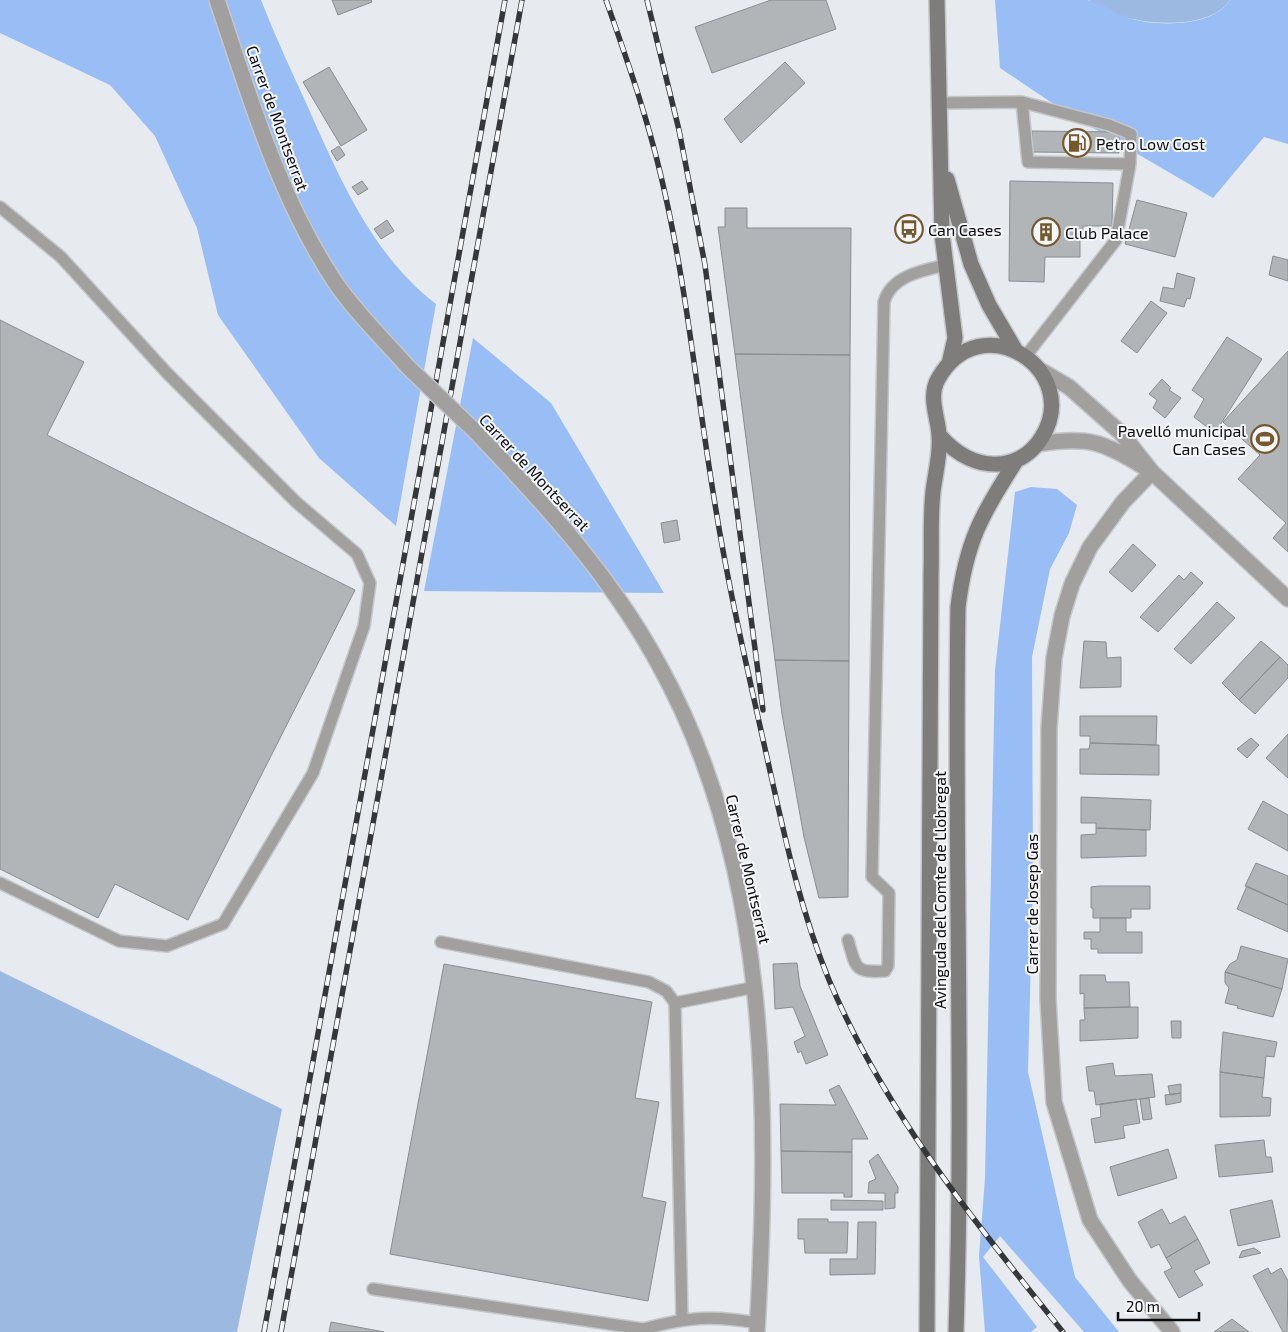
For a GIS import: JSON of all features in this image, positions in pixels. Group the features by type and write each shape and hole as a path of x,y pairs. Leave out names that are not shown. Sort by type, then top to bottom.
{"main road":[{"path":"937,0 942,234 955,338 949,364"},
{"path":"941,159 971,264 989,305 1020,354"},
{"path":"927,1332 931,575 933,494 940,436 935,418 934,399 936,383 949,364 971,349 988,344 1006,346 1020,354 1040,370 1049,388 1051,409 1047,429 1038,444 1016,461 1001,464 982,463 964,457 949,446 940,436"},
{"name":"Avinguda del Comte de Llobregat","path":"956,1332 959,1230 956,930 958,607 963,570 970,544 983,513 1016,461"}],"street":[{"name":"Carrer de Montserrat","path":"217,0 276,170 293,208 336,283 409,368 475,431 544,503 608,582 659,663 704,762 721,813 756,987 762,1074 763,1154 758,1327"},
{"path":"1040,370 1069,387 1122,434 1152,472 1288,599"},
{"path":"1038,444 1068,439 1095,441 1120,452 1152,472"},
{"name":"Carrer de Josep Gas","path":"1152,472 1123,502 1090,546 1067,600 1054,658 1049,728 1048,1000 1054,1102 1090,1220 1130,1281 1172,1332"}],"lane":[{"path":"1022,102 1028,162 1130,164"},
{"path":"940,103 1022,102 1109,125 1131,134 1130,164 1116,240 1020,354"},
{"path":"0,207 61,257 167,373 296,502 357,554 370,583 364,626 313,773 223,924 168,946 119,941 0,883"},
{"path":"848,940 856,967 860,970 885,972 888,966 889,893 872,877 884,302 887,291 896,282 930,268 946,265"},
{"path":"441,942 649,982 666,992 675,1003 682,1319"},
{"path":"675,1003 756,987"},
{"path":"372,1289 642,1329 682,1319 721,1317 758,1327"}],"shaded area":[{"path":"0,0 261,0 283,53 345,187 375,238 393,262 413,284 436,304 396,526 319,458 218,315 197,228 155,136 110,85 0,33"},
{"path":"995,0 1087,0 1126,17 1138,20 1182,23 1210,16 1222,9 1230,0 1288,0 1288,144 1264,137 1213,198 1064,111 1000,68"},
{"path":"1089,0 1230,0 1222,9 1210,16 1197,20 1168,23 1123,17"},
{"path":"473,338 551,403 664,593 424,591"},
{"path":"1031,487 1057,489 1077,505 1069,533 1050,569 1032,657 1033,878 1028,1072 1075,1277 1119,1332 1084,1332 1000,1236 983,1257 1037,1327 1031,1332 985,1332 979,1256 985,1178 995,670 1015,492"},
{"path":"0,971 282,1109 237,1332 0,1332"}],"building":[{"path":"332,0 371,0 372,2 338,15"},
{"path":"771,0 826,0 836,29 712,73 695,27"},
{"path":"785,62 805,83 741,143 724,119"},
{"path":"329,67 367,130 341,146 303,82"},
{"path":"1032,131 1119,132 1119,153 1032,152"},
{"path":"339,146 345,155 337,161 331,151"},
{"path":"362,181 368,189 358,195 352,187"},
{"name":"Club Palace","path":"1010,181 1113,183 1112,226 1083,226 1083,237 1080,237 1080,257 1045,257 1044,282 1009,281"},
{"path":"1137,200 1187,213 1175,257 1125,244"},
{"path":"725,208 747,208 747,228 851,228 850,355 735,354 718,227 725,227"},
{"path":"387,220 394,231 381,239 374,229"},
{"path":"1273,256 1288,260 1288,281 1269,275"},
{"path":"1177,273 1195,278 1190,299 1187,298 1184,307 1160,301 1163,287 1174,289"},
{"path":"1151,301 1167,313 1137,353 1121,341"},
{"path":"0,320 84,362 47,435 355,590 188,920 115,884 98,918 0,869"},
{"path":"1227,337 1262,359 1215,433 1194,417 1204,399 1192,390"},
{"name":"Pavelló municipal Can Cases","path":"1288,351 1288,552 1273,538 1286,523 1238,479 1260,455 1223,422"},
{"path":"735,354 850,355 849,661 775,660"},
{"path":"1162,379 1171,388 1169,390 1181,398 1165,418 1153,408 1157,400 1149,394"},
{"path":"677,520 680,540 664,543 661,523"},
{"path":"1133,544 1156,565 1132,592 1109,572"},
{"path":"1191,572 1203,583 1158,632 1140,617 1179,575 1184,580"},
{"path":"1217,602 1235,618 1191,664 1174,649"},
{"path":"1084,641 1106,642 1107,658 1121,657 1121,687 1080,688"},
{"path":"1261,641 1280,657 1239,700 1222,683"},
{"path":"1280,657 1288,665 1288,678 1255,714 1239,700"},
{"path":"775,660 849,661 848,897 819,898 804,837 782,714"},
{"path":"1080,716 1157,716 1156,745 1090,743 1090,736 1080,736"},
{"path":"1288,734 1288,778 1266,758"},
{"path":"1251,738 1259,745 1247,758 1237,749"},
{"path":"1090,743 1159,745 1159,775 1080,774 1080,749 1089,749"},
{"path":"1081,797 1151,800 1150,830 1096,828 1096,823 1081,823"},
{"path":"1263,801 1288,815 1288,851 1248,829"},
{"path":"1096,828 1146,830 1146,856 1081,858 1081,835 1096,834"},
{"path":"1256,863 1288,876 1288,905 1245,886"},
{"path":"1150,886 1150,909 1131,909 1131,918 1093,918 1091,887"},
{"path":"1247,886 1288,905 1288,932 1237,909"},
{"path":"1100,918 1126,918 1126,932 1142,932 1142,953 1098,953 1098,949 1091,949 1091,939 1084,939 1084,932 1100,932"},
{"path":"1241,946 1288,959 1282,989 1225,972 1230,964 1237,960"},
{"path":"797,963 800,986 828,1055 806,1064 801,1051 798,1053 794,1042 805,1036 793,1007 775,1009 773,964"},
{"path":"444,964 652,1002 635,1098 659,1102 642,1197 666,1202 648,1301 390,1254"},
{"path":"1225,972 1282,989 1273,1017 1225,1003 1229,988 1225,983"},
{"path":"1080,975 1105,975 1106,982 1129,982 1130,1007 1084,1008 1084,993 1080,994"},
{"path":"1138,1007 1138,1038 1080,1041 1080,1020 1085,1020 1084,1008"},
{"path":"1171,1021 1181,1021 1181,1038 1172,1038"},
{"path":"1223,1032 1277,1042 1274,1057 1266,1056 1264,1078 1220,1072"},
{"path":"1113,1063 1115,1076 1152,1074 1155,1097 1096,1105 1094,1091 1089,1091 1086,1067"},
{"path":"1220,1072 1264,1078 1262,1097 1271,1098 1270,1116 1220,1117"},
{"path":"1181,1084 1181,1093 1170,1095 1168,1086"},
{"path":"839,1085 868,1139 852,1139 852,1152 781,1151 780,1104 836,1105 829,1090"},
{"path":"1181,1093 1181,1102 1166,1105 1165,1095"},
{"path":"1149,1098 1152,1119 1143,1120 1140,1099"},
{"path":"1136,1099 1140,1123 1123,1126 1125,1138 1095,1143 1091,1119 1101,1117 1100,1104"},
{"path":"1264,1140 1266,1157 1271,1157 1273,1172 1219,1177 1215,1145"},
{"path":"1168,1149 1177,1178 1118,1196 1110,1167"},
{"path":"781,1151 852,1152 852,1197 844,1197 844,1193 782,1193"},
{"path":"878,1154 898,1187 898,1193 895,1193 895,1208 885,1209 885,1193 868,1193 869,1182 876,1179 869,1161"},
{"path":"831,1200 883,1201 883,1210 831,1210"},
{"path":"1272,1200 1280,1237 1238,1246 1230,1210"},
{"path":"1162,1209 1170,1224 1185,1216 1198,1239 1166,1258 1159,1244 1151,1248 1138,1222"},
{"path":"798,1219 828,1219 828,1222 848,1222 847,1253 805,1253 804,1239 798,1239"},
{"path":"858,1222 876,1222 875,1274 830,1275 830,1259 857,1259"},
{"path":"1198,1239 1210,1263 1194,1271 1203,1285 1179,1298 1164,1272 1172,1268 1166,1258"},
{"path":"1254,1248 1261,1253 1239,1258 1242,1251"},
{"path":"1268,1268 1271,1274 1281,1268 1288,1281 1287,1332 1283,1332 1253,1276"},
{"path":"1232,1319 1249,1332 1214,1332"},
{"path":"331,1322 384,1332 329,1332"}],"railway":[{"path":"264,1332 505,0"},
{"path":"281,1332 522,0"},
{"path":"606,0 648,128 669,212 684,293 719,529 731,591 784,834 808,923 829,980 851,1028 876,1075 904,1120 965,1207 1063,1332"},
{"path":"647,0 679,130 705,265 763,710"}],"place":[{"name":"Petro Low Cost","path":"1077,143"},
{"name":"Can Cases","path":"909,229"},
{"name":"Club Palace","path":"1046,232"},
{"name":"Pavelló municipal Can Cases","path":"1265,439"}]}
